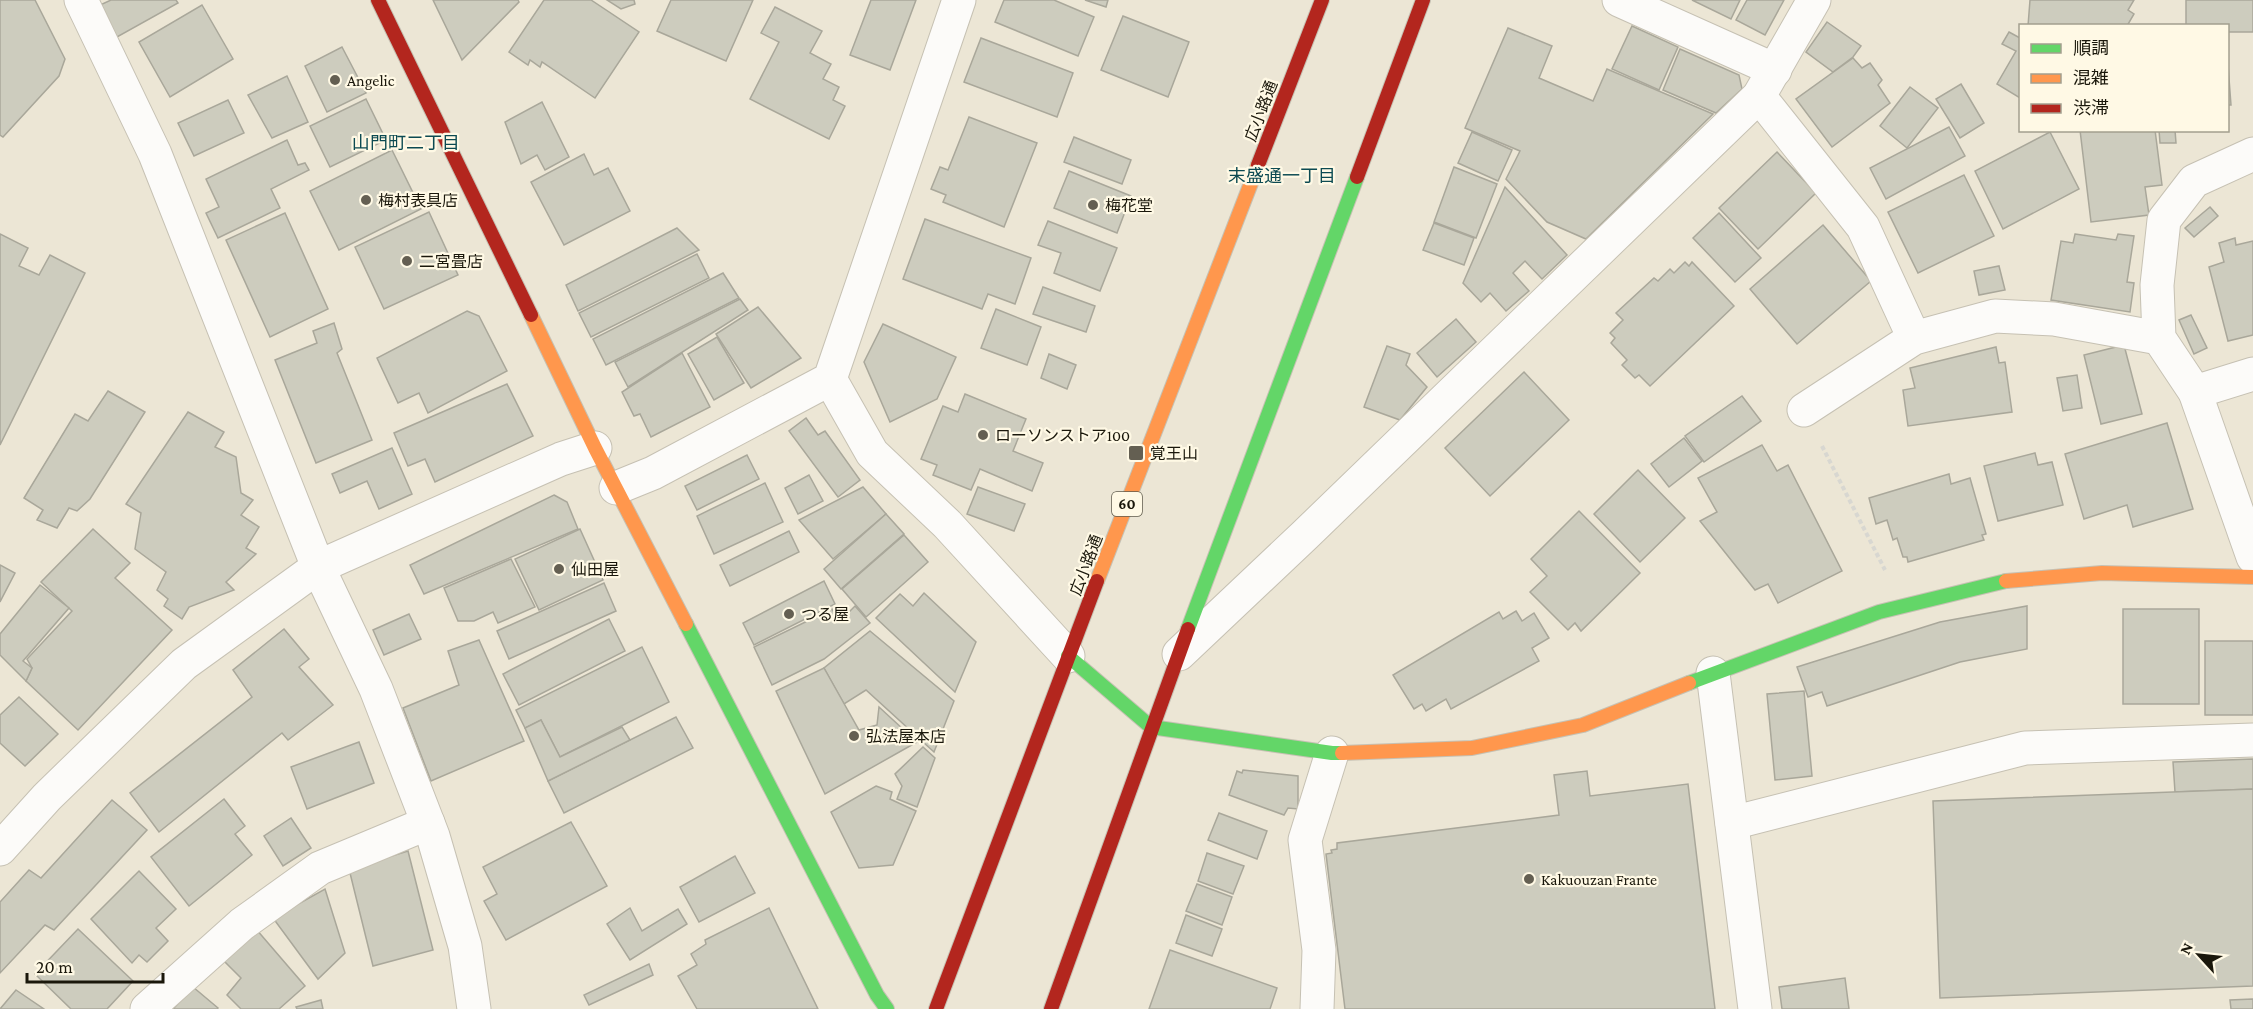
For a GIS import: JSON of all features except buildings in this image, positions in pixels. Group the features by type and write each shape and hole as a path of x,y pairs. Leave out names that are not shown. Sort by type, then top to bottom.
{"street":[{"path":"81,0 155,154 318,567 376,689 428,823 465,946 474,1009"},
{"path":"378,0 595,448 877,995 887,1009"},
{"path":"616,488 653,473 830,379 959,0"},
{"name":"広小路通","path":"936,1009 1068,656 1322,0"},
{"path":"1051,1009 1151,727 1423,0"},
{"path":"1619,0 1767,83 1863,227 1914,338"},
{"path":"1179,654 1305,535 1767,83 1814,0"},
{"path":"2253,154 2194,180 2164,220 2157,285 2159,338 2195,392 2253,557"},
{"path":"1804,410 1914,338 1995,315 2054,319 2159,338"},
{"path":"2195,392 2253,374"},
{"path":"830,379 872,453 946,524 1068,656 1151,727 1332,753 1472,748 1583,725 1713,673 1879,612 2000,582 2102,573 2253,577"},
{"path":"0,849 47,798 184,664 318,567 561,459 595,448"},
{"path":"1713,673 1755,1009"},
{"path":"1732,823 2025,748 2253,740"},
{"path":"1317,1009 1318,950 1305,840 1332,753"},
{"path":"147,1009 242,924 320,868 428,823"}],"path":[{"path":"1804,410 1903,606"}],"traffic: fast":[{"path":"1188,629 1357,177"},
{"path":"1689,683 1879,612 2006,581"},
{"path":"686,624 877,995 887,1009"},
{"path":"1068,656 1151,727 1342,753"}],"traffic: slow":[{"path":"1097,581 1258,165"},
{"path":"531,315 595,448 686,624"},
{"path":"2006,581 2102,573 2253,577"},
{"path":"1342,753 1472,748 1583,725 1689,683"}],"traffic: jam":[{"path":"378,0 531,315"},
{"path":"1258,165 1322,0"},
{"path":"1357,177 1423,0"},
{"path":"936,1009 1097,581"},
{"path":"1051,1009 1188,629"}],"place":[{"name":"Angelic","path":"335,80"},
{"name":"梅村表具店","path":"366,200"},
{"name":"梅花堂","path":"1093,205"},
{"name":"二宮畳店","path":"407,261"},
{"name":"ローソンストア100","path":"983,435"},
{"name":"覚王山","path":"1136,453"},
{"name":"仙田屋","path":"559,569"},
{"name":"つる屋","path":"789,614"},
{"name":"弘法屋本店","path":"854,736"},
{"name":"Kakuouzan Frante","path":"1529,879"}],"district":[{"name":"山門町二丁目","path":"406,143"},
{"name":"末盛通一丁目","path":"1282,176"}]}
